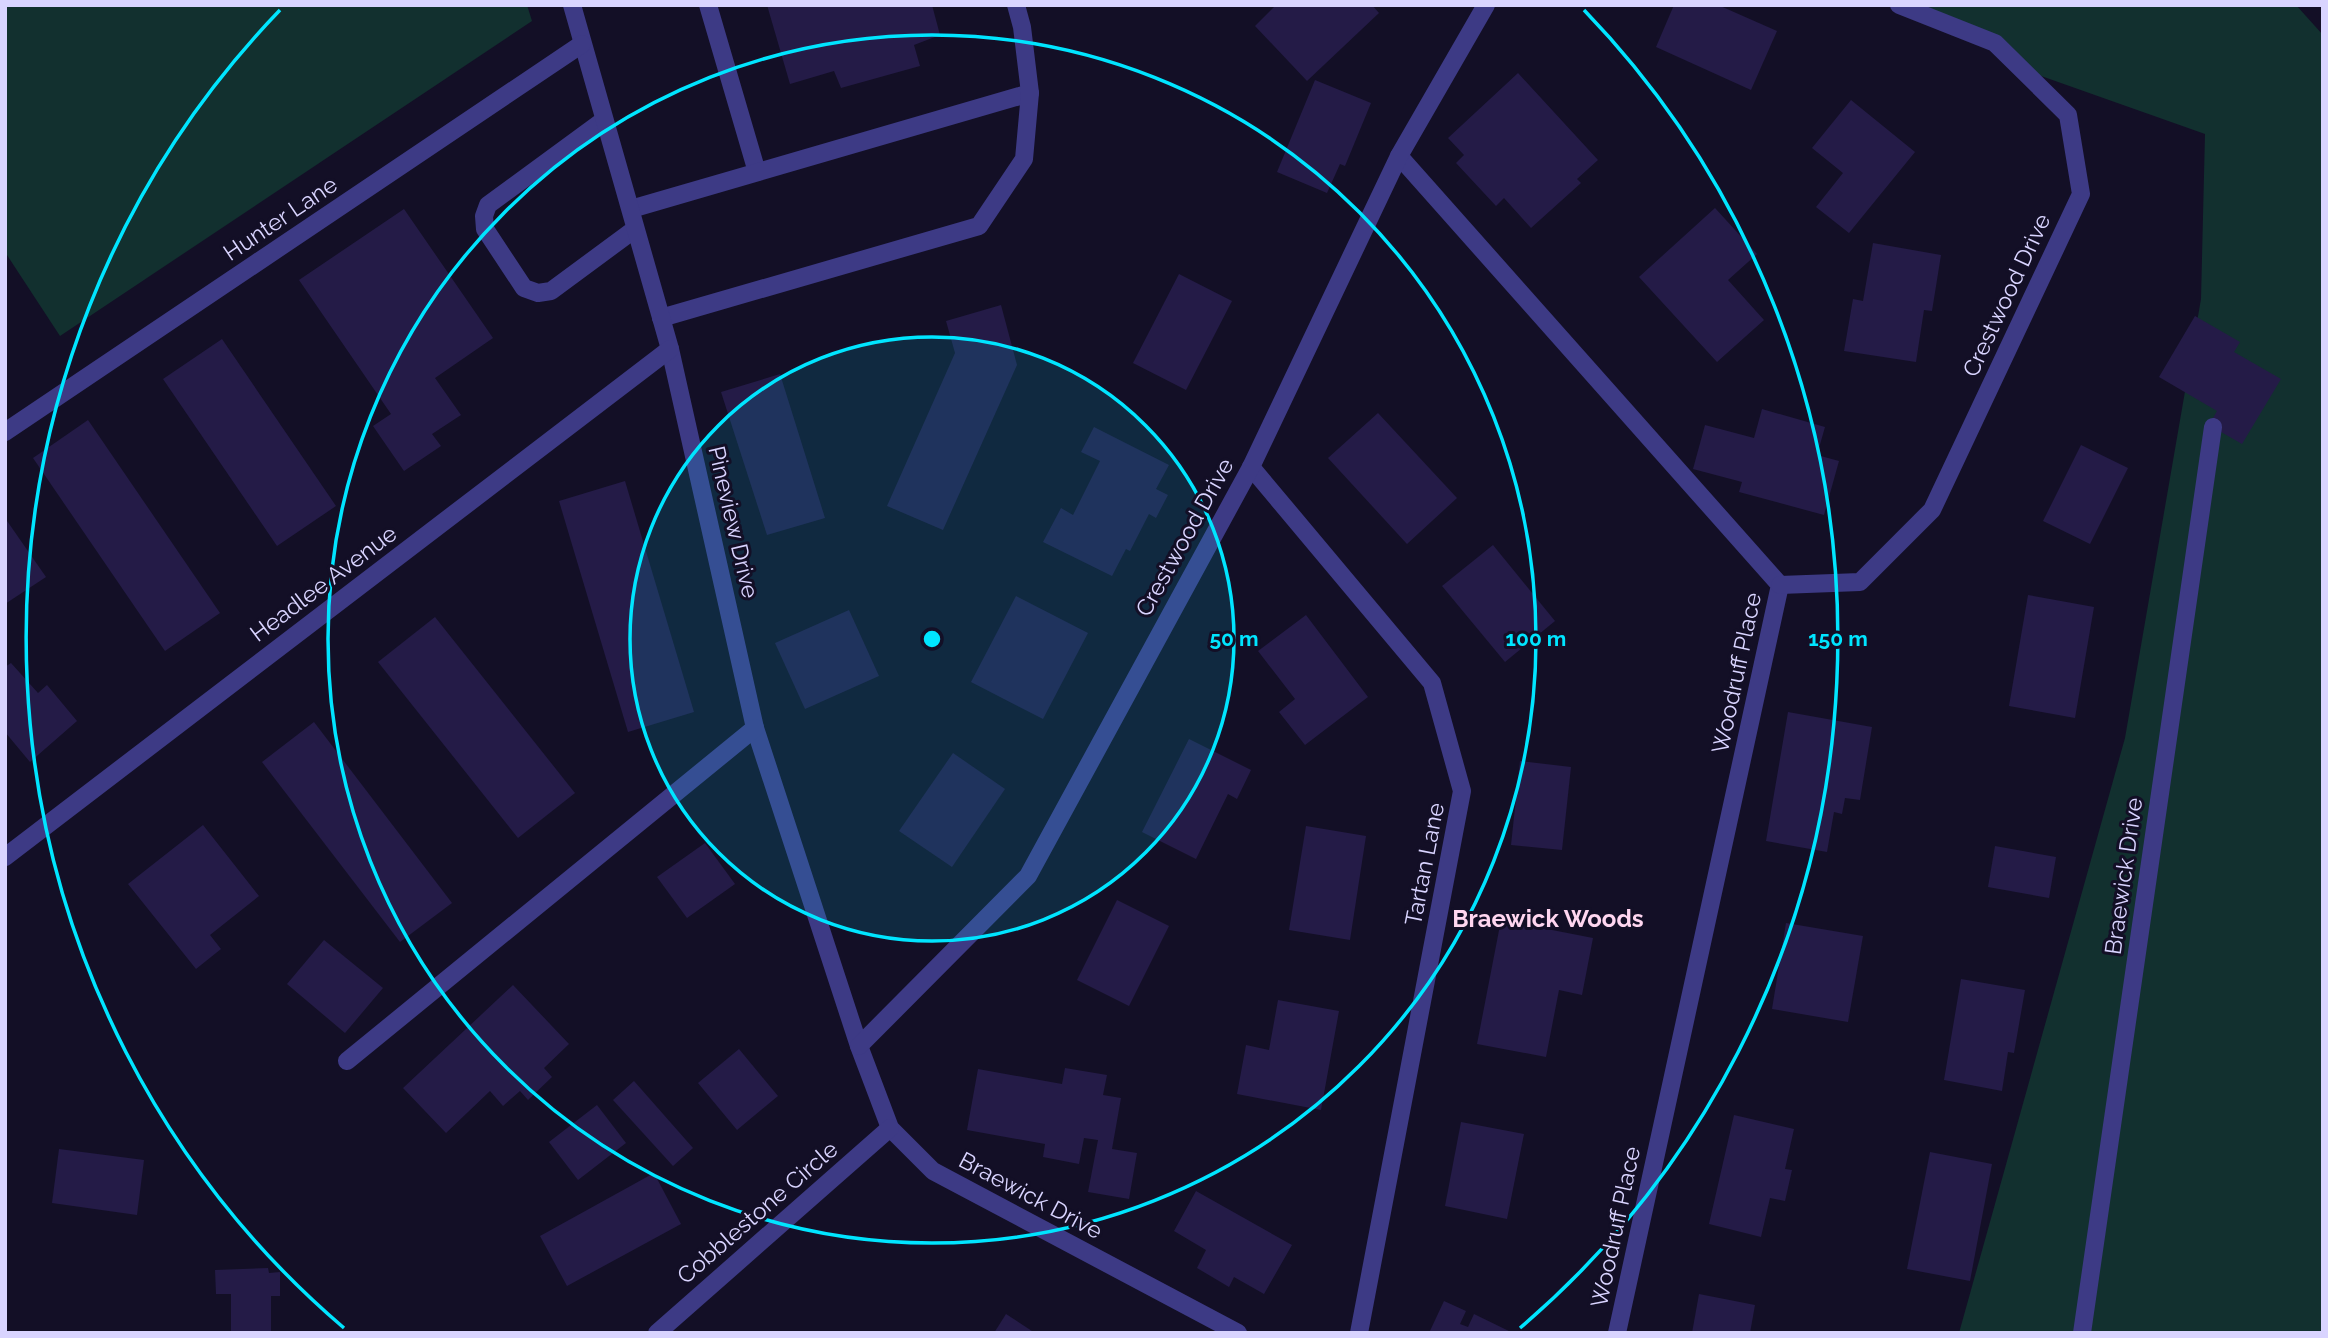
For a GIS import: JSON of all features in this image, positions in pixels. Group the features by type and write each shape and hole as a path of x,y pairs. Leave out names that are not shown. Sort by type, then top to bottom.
{"street":[{"name":"Pineview Drive","path":"572,5 670,349 755,727 859,1046"},
{"path":"708,5 757,172"},
{"path":"662,318 979,226 1024,159 1030,93 1022,27 1016,5"},
{"name":"Crestwood Drive","path":"859,1046 1028,876 1251,467 1399,156 1486,5"},
{"name":"Crestwood Drive","path":"1780,585 1860,582 1931,510 2081,194 2067,115 1995,43 1899,5"},
{"name":"Hunter Lane","path":"5,432 582,44"},
{"path":"631,209 1030,93"},
{"path":"604,120 488,205 484,216 485,229 524,288 538,293 551,291 635,229"},
{"name":"Woodruff Place","path":"1399,156 1780,585 1617,1333"},
{"name":"Headlee Avenue","path":"5,857 670,349"},
{"name":"Braewick Drive","path":"2082,1333 2213,427"},
{"name":"Tartan Lane","path":"1251,467 1432,683 1462,791 1359,1333"},
{"path":"347,1061 755,727"},
{"name":"Braewick Drive","path":"859,1046 890,1128 933,1171 1238,1333"},
{"name":"Cobblestone Circle","path":"657,1333 890,1128"}],"green space":[{"path":"5,5 527,5 532,21 60,336 5,252"},
{"path":"1925,5 2296,5 2323,35 2323,1333 1959,1333 2125,738 2201,299 2205,134 2013,66"}],"building":[{"path":"767,5 932,5 940,35 914,45 920,66 841,88 834,71 790,84"},
{"path":"1276,5 1372,5 1379,13 1307,81 1255,26"},
{"path":"1674,5 1718,5 1777,31 1751,90 1656,47"},
{"path":"1518,73 1598,160 1577,179 1581,183 1531,228 1504,198 1496,206 1456,163 1464,155 1448,138"},
{"path":"1315,80 1371,103 1345,166 1340,164 1327,193 1277,172"},
{"path":"1851,100 1915,152 1849,233 1816,207 1843,173 1812,148"},
{"path":"1715,208 1757,254 1728,280 1764,320 1717,362 1639,277"},
{"path":"404,209 493,338 435,378 461,415 432,434 441,446 404,471 373,426 391,414 299,280"},
{"path":"1873,243 1941,255 1932,311 1924,310 1916,362 1844,351 1853,299 1863,301"},
{"path":"1179,274 1232,301 1186,390 1133,363"},
{"path":"1001,305 1017,365 943,530 887,506 955,353 946,321"},
{"path":"2195,316 2240,342 2234,352 2281,379 2242,444 2209,425 2217,411 2159,377"},
{"path":"222,339 336,506 277,546 163,379"},
{"path":"780,374 825,518 767,535 721,392"},
{"path":"1762,409 1825,427 1817,455 1839,461 1824,515 1739,492 1742,482 1693,469 1705,425 1754,438"},
{"path":"1378,413 1457,498 1407,544 1328,458"},
{"path":"88,420 220,613 165,651 33,458"},
{"path":"1094,427 1169,465 1156,489 1168,495 1156,518 1149,514 1130,551 1126,549 1112,576 1043,542 1061,508 1073,515 1100,461 1081,452"},
{"path":"2081,445 2128,468 2090,544 2043,521"},
{"path":"625,481 694,712 628,732 559,501"},
{"path":"5,518 46,577 5,604"},
{"path":"1493,545 1555,621 1505,662 1442,586"},
{"path":"2028,595 2094,607 2075,718 2009,706"},
{"path":"1016,596 1088,633 1043,719 971,682"},
{"path":"849,610 879,676 805,709 775,643"},
{"path":"1306,615 1368,697 1305,745 1279,712 1295,699 1258,651"},
{"path":"435,617 575,793 518,838 378,662"},
{"path":"11,663 38,693 47,685 77,721 30,762 5,732 5,667"},
{"path":"1788,712 1872,727 1860,800 1845,798 1842,814 1834,812 1827,852 1766,841"},
{"path":"314,722 452,903 400,942 262,762"},
{"path":"1189,739 1251,770 1237,799 1228,794 1196,859 1142,832"},
{"path":"953,753 1005,789 952,867 899,831"},
{"path":"1520,761 1571,767 1562,850 1511,845"},
{"path":"203,825 259,896 210,935 221,949 196,969 128,884"},
{"path":"1306,826 1366,836 1350,940 1289,930"},
{"path":"705,843 735,884 687,918 657,877"},
{"path":"1995,846 2056,857 2049,898 1988,887"},
{"path":"1117,900 1169,926 1129,1006 1077,980"},
{"path":"1501,920 1593,938 1582,995 1559,990 1546,1057 1477,1044"},
{"path":"1786,923 1863,936 1848,1022 1772,1009"},
{"path":"324,940 383,988 345,1033 287,984"},
{"path":"1961,979 2025,990 2014,1053 2008,1052 2002,1091 1944,1080"},
{"path":"513,985 569,1044 544,1068 552,1077 528,1100 520,1091 503,1106 490,1091 446,1133 403,1088"},
{"path":"1278,1000 1339,1011 1321,1110 1237,1094 1246,1045 1269,1050"},
{"path":"739,1049 778,1096 737,1130 698,1083"},
{"path":"1065,1068 1107,1075 1103,1095 1121,1098 1112,1149 1137,1153 1129,1199 1088,1192 1098,1140 1084,1138 1079,1164 1043,1157 1045,1144 967,1130 978,1069 1062,1084"},
{"path":"634,1081 693,1148 673,1166 613,1100"},
{"path":"597,1105 626,1143 578,1180 549,1142"},
{"path":"1734,1115 1794,1129 1785,1169 1792,1170 1785,1201 1770,1198 1761,1237 1709,1224"},
{"path":"1461,1122 1524,1134 1507,1219 1445,1206"},
{"path":"59,1149 144,1160 137,1215 52,1203"},
{"path":"1930,1152 1992,1164 1970,1281 1907,1269"},
{"path":"654,1173 681,1224 567,1286 540,1236"},
{"path":"1196,1191 1292,1245 1264,1294 1234,1277 1229,1287 1197,1268 1206,1250 1174,1231"},
{"path":"268,1268 269,1273 280,1272 280,1296 271,1296 271,1333 231,1333 231,1294 216,1294 215,1270"},
{"path":"1699,1294 1755,1305 1750,1333 1692,1333"},
{"path":"1444,1301 1466,1311 1460,1324 1468,1327 1474,1314 1513,1333 1429,1333"},
{"path":"1006,1314 1035,1333 994,1333"}],"district":[{"name":"Braewick Woods","path":"1548,918"}]}
